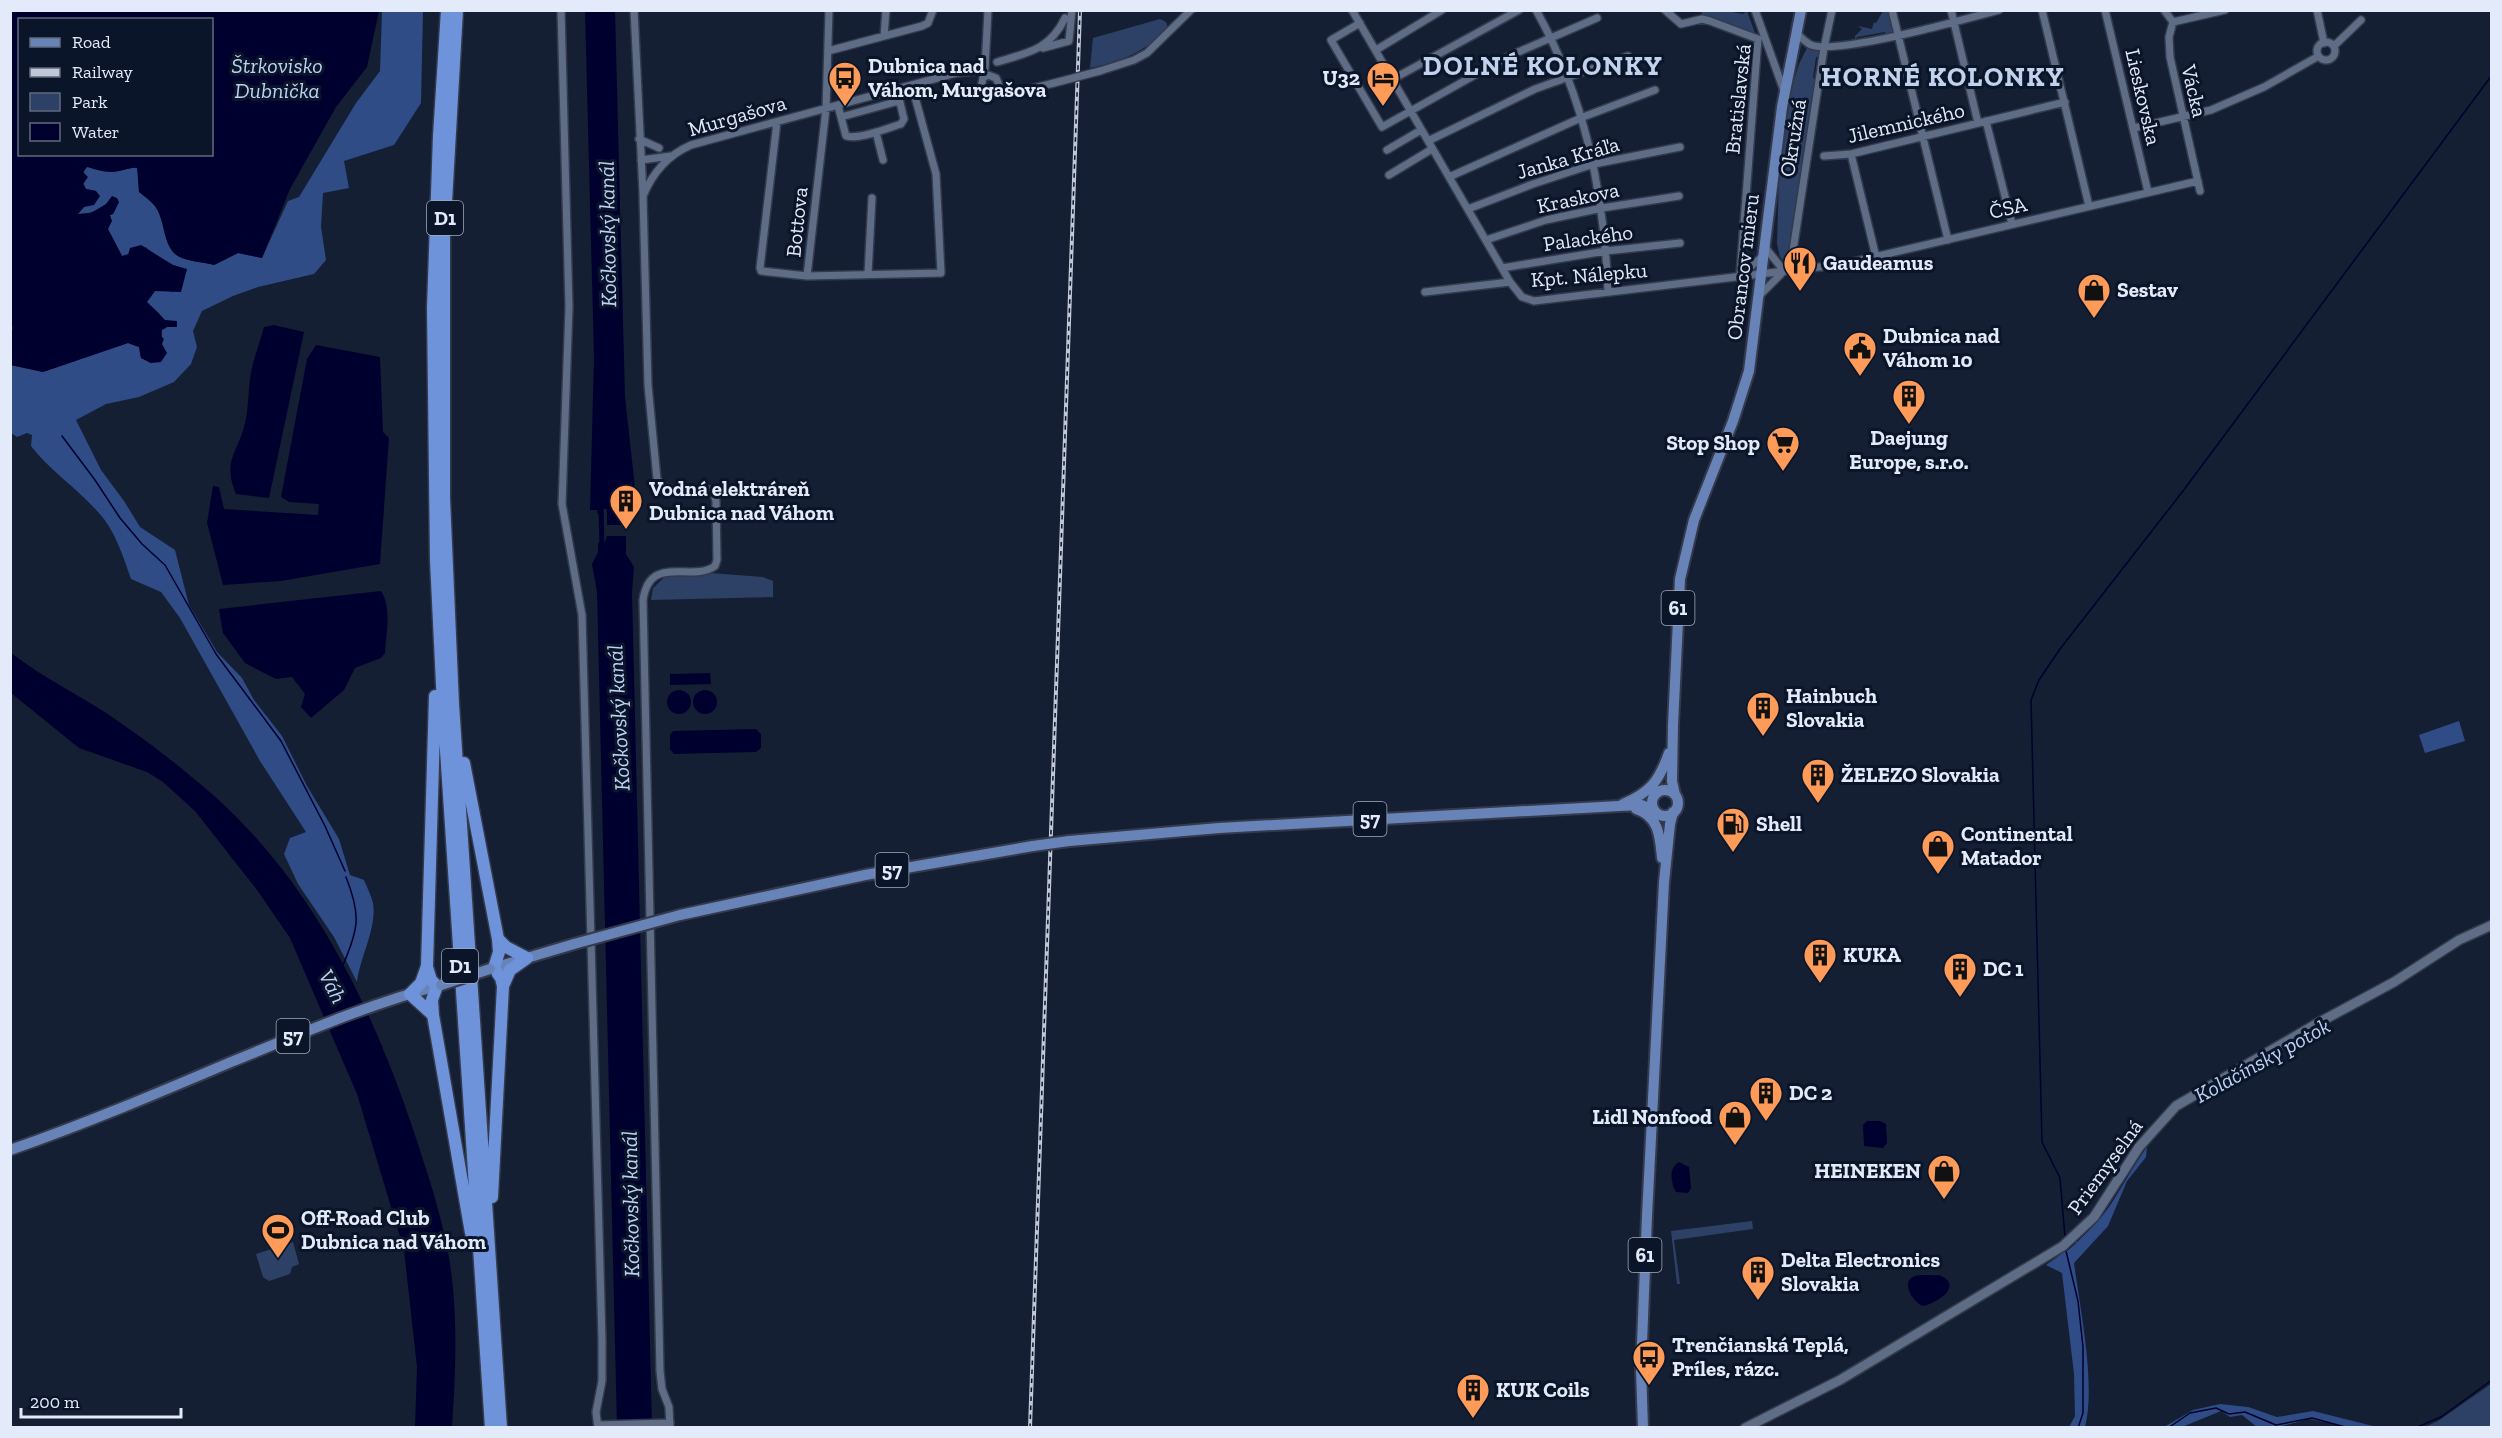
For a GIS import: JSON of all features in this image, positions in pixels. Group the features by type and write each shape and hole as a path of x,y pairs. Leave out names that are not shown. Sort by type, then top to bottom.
{"highway":[{"name":"D1","path":"447,10 438,136 433,320 434,497 439,642 491,1428"},
{"name":"D1","path":"456,10 444,237 442,355 444,510 453,704 501,1428"},
{"path":"439,642 435,658 427,966 431,980 439,986 432,1000 433,1015 482,1290"},
{"path":"453,704 498,939 499,952 492,969 501,978 503,986 492,1195 487,1218"},
{"path":"498,939 511,950 527,957 510,970 503,986"},
{"path":"427,966 421,983 408,995 433,1015"}],"main road":[{"name":"Obrancov mieru","path":"1672,745 1680,579 1694,520 1747,379 1784,91 1801,10"},
{"name":"61","path":"1643,1428 1643,1294 1664,882 1673,812 1677,804 1672,781 1672,745"},
{"path":"1618,806 1637,798 1655,784 1672,745"},
{"name":"61","path":"1667,850 1665,826 1652,802 1667,780 1672,758"},
{"path":"1658,793 1669,791 1675,795"},
{"name":"57","path":"1618,806 1646,800 1658,793"},
{"name":"57","path":"10,1150 97,1119 304,1032 408,995 527,957 680,915 854,877 1033,846 1230,827 1642,805 1656,812"},
{"path":"1618,806 1641,811 1656,824 1664,882"},
{"path":"1656,812 1666,815 1673,812"}],"street":[{"path":"561,10 569,307 562,504 582,615 602,1340 602,1381 596,1412 598,1426 658,1423 670,1425 669,1407 661,1385 660,1371 643,600 648,585 660,574 672,571 704,571 715,566 717,560 714,494 709,490 669,489 660,484 656,474 647,364 643,196 634,10"},
{"name":"Bottova","path":"777,122 760,268 764,273 807,276 826,109 829,10"},
{"path":"884,36 886,10"},
{"path":"828,51 928,23 933,10"},
{"path":"988,10 987,56 985,78 981,88 991,94 998,88"},
{"path":"997,62 1069,41 1072,10"},
{"path":"998,88 1010,94 1134,60 1147,53 1191,10"},
{"name":"Kpt. Nálepku","path":"1352,10 1510,282 1522,297 1534,301 1761,273"},
{"path":"1376,50 1442,10"},
{"path":"1393,79 1519,10"},
{"path":"1536,10 1551,37 1582,117 1602,208 1608,292"},
{"path":"1665,10 1681,24 1702,20 1710,21 1761,37"},
{"name":"Bratislavská","path":"1755,10 1761,37 1784,91"},
{"name":"Okružná","path":"1787,270 1824,45 1832,10"},
{"path":"1892,10 1948,240"},
{"path":"1951,10 2012,224"},
{"path":"1796,33 1810,44 1861,42 1999,10"},
{"path":"2042,10 2089,206"},
{"name":"Lieskovska","path":"2105,10 2148,192"},
{"path":"2164,10 2173,22 2225,10"},
{"path":"2317,10 2324,43"},
{"path":"1038,49 1051,40 1065,18"},
{"path":"1360,23 1331,40 1383,127 1509,56 1597,18"},
{"path":"2317,57 2322,60 2334,53 2334,46 2361,20"},
{"name":"Vácka","path":"2173,22 2169,37 2170,57 2200,191"},
{"name":"Bratislavská","path":"1740,275 1761,37"},
{"path":"2317,57 2317,50 2324,43 2334,46"},
{"path":"985,78 984,65 987,56"},
{"path":"1428,141 1502,105 1568,77 1628,56"},
{"path":"2134,128 2211,110 2264,87 2317,57"},
{"name":"Murgašova","path":"643,196 656,173 681,149 703,141 956,73 975,71 984,65"},
{"path":"975,71 985,78"},
{"path":"956,73 997,80 998,88"},
{"path":"807,276 941,273 936,174 912,86"},
{"path":"838,106 846,136 851,138 876,132 901,124 904,119 897,90"},
{"path":"1449,177 1582,117 1655,90"},
{"path":"841,117 899,101"},
{"name":"Jilemnického","path":"1824,156 1851,154 2065,102"},
{"path":"1387,150 1421,130"},
{"path":"876,132 883,160"},
{"path":"639,139 659,148"},
{"name":"Janka Kráľa","path":"1468,209 1594,164 1680,147"},
{"path":"1389,175 1432,149"},
{"path":"1851,154 1876,257"},
{"path":"641,160 673,156"},
{"path":"2148,192 2198,181"},
{"name":"ČSA","path":"1761,273 1830,266 1876,257 2148,192"},
{"name":"Kraskova","path":"1486,240 1546,220 1602,208 1679,196"},
{"path":"868,274 872,198"},
{"name":"Palackého","path":"1502,268 1606,251 1680,243"},
{"path":"1740,275 1764,251 1787,270 1758,297"},
{"path":"1425,292 1510,282"},
{"name":"Priemyselná","path":"1745,1428 1840,1380 2066,1244 2094,1216 2139,1146 2176,1106 2301,1032 2408,974 2458,940 2492,925"}],"green space":[{"path":"1701,11 1727,11 1743,14 1747,11 1755,33 1752,34 1703,17"},
{"path":"1883,11 1891,11 1894,34 1886,36 1885,32 1857,37 1855,40 1855,36 1862,29 1858,26 1872,29 1874,22 1876,23"},
{"path":"1160,19 1166,22 1168,27 1151,43 1123,59 1090,68 1093,38"},
{"path":"1808,46 1820,50 1821,57 1816,57 1813,78 1817,79 1787,265 1780,257 1777,244 1779,178 1792,87 1799,64"},
{"path":"710,573 763,577 773,581 773,597 651,600 653,588 668,574"},
{"path":"1752,1221 1753,1229 1674,1240 1680,1284 1677,1284 1671,1231"},
{"name":"Off-Road Club Dubnica nad Váhom","path":"293,1242 299,1264 292,1267 290,1274 269,1281 263,1277 256,1254"},
{"path":"2491,1384 2491,1427 2425,1427 2438,1421"}],"shaded area":[{"path":"382,11 423,11 421,103 394,145 344,161 349,188 323,193 321,227 326,260 314,274 258,287 202,311 193,331 197,347 191,364 174,382 139,397 106,404 76,420 101,470 140,527 175,550 189,605 217,652 242,678 254,700 282,736 307,786 339,839 350,875 364,880 373,903 374,913 357,982 334,937 298,884 284,854 290,838 306,832 260,761 180,618 161,592 131,579 118,544 104,519 38,455 31,446 32,435 27,433 17,437 11,433 10,365 43,372 128,343 139,347 141,358 151,363 162,344 162,330 167,327 156,310 146,302 155,291 163,289 173,292 187,270 159,258 146,247 122,256 108,229 110,215 113,214 119,202 89,213 78,214 96,191 86,189 83,175 87,166 109,172 138,168 139,192 158,211 167,242 175,254 182,258 214,265 238,253 262,258 288,201 299,197 356,103 380,71"},
{"path":"2459,721 2465,741 2425,753 2419,735"},
{"path":"2147,1147 2146,1157 2127,1181 2108,1226 2074,1263 2086,1346 2089,1390 2085,1427 2069,1427 2075,1416 2074,1374 2062,1273 2046,1265 2080,1239 2102,1216"},
{"path":"2220,1404 2248,1407 2277,1417 2313,1411 2377,1427 2348,1427 2309,1419 2278,1427 2257,1427 2242,1415 2230,1417 2221,1411 2182,1427 2164,1427 2193,1410"}],"water":[{"name":"Štrkovisko Dubnička","path":"11,10 379,11 367,67 336,107 290,189 262,258 238,253 214,265 182,258 175,254 167,242 158,211 139,192 137,168 112,172 87,167 83,172 88,177 83,184 86,189 96,191 100,196 94,205 84,207 78,214 91,213 106,204 112,196 117,198 119,202 113,214 110,215 112,221 108,229 122,256 128,255 130,248 141,245 173,265 187,269 181,292 155,291 147,302 165,320 177,321 177,327 167,327 162,330 161,336 164,339 162,344 167,353 161,362 151,363 141,358 139,347 128,343 43,372 11,365 11,332 13,329 10,315"},
{"name":"Kočkovský kanál","path":"585,11 615,11 625,397 638,515 627,516 627,525 607,525 607,509 603,509 603,514 598,514 597,510 590,510 594,358"},
{"path":"274,325 304,332 269,498 236,494 232,482 231,465 245,423 252,366 264,327"},
{"path":"316,345 380,357 383,432 389,438 380,564 281,581 223,585 207,523 213,486 219,487 224,509 318,515 319,504 289,502 281,497 307,359"},
{"path":"607,536 626,536 626,554 634,567 632,592 652,1427 617,1427 597,592 592,564 598,552 598,543 605,542"},
{"path":"381,591 387,613 385,653 381,658 355,668 344,690 311,718 301,707 305,694 292,677 276,679 245,663 223,633 219,609"},
{"name":"Váh","path":"10,652 134,732 212,794 248,829 281,868 310,909 336,952 381,1043 399,1090 440,1216 450,1265 455,1311 452,1427 415,1427 417,1367 404,1250 357,1094 290,938 257,890 195,811 163,782 147,772 79,748 11,693"},
{"path":"710,673 711,684 670,685 670,674"},
{"path":"679,690 688,693 691,702 688,711 679,714 670,711 667,702 670,693"},
{"path":"705,690 714,693 717,702 714,711 705,714 696,711 693,702 696,693"},
{"path":"756,729 761,734 761,748 756,752 674,754 670,749 670,735 673,731"},
{"path":"1867,1121 1880,1121 1886,1124 1887,1143 1883,1148 1864,1146 1863,1125"},
{"path":"1679,1162 1689,1167 1691,1188 1688,1193 1676,1192 1673,1184 1673,1168"},
{"path":"1918,1275 1939,1275 1949,1284 1946,1293 1929,1304 1923,1306 1919,1304 1912,1297 1908,1287 1910,1279"}],"waterway":[{"path":"2065,1237 2060,1178 2042,1142 2031,700 2039,680 2060,649 2183,491 2492,75"},
{"path":"62,436 120,518 142,544 165,565 216,654 281,741 325,826 345,871"},
{"name":"Kočkovský kanál","path":"601,510 602,548"},
{"name":"Váh","path":"343,965 355,931 356,921 354,902 346,877"},
{"name":"Kolačínsky potok","path":"2460,945 2477,937"},
{"name":"Kolačínsky potok","path":"2235,1077 2251,1067"},
{"name":"Kolačínsky potok","path":"2099,1218 2112,1197"},
{"name":"Kolačínsky potok","path":"2077,1241 2093,1224"},
{"name":"Kolačínsky potok","path":"2075,1243 2066,1251 2078,1301 2083,1347 2083,1413 2078,1428"},
{"path":"2415,1428 2441,1417 2492,1380"},
{"path":"2168,1428 2190,1413 2216,1408 2229,1414 2245,1412 2276,1425 2312,1418 2349,1428"}],"railway":[{"path":"1030,1428 1080,10"}],"place":[{"name":"Dubnica nad Váhom, Murgašova","path":"845,107"},
{"name":"U32","path":"1383,107"},
{"name":"Gaudeamus","path":"1800,292"},
{"name":"Sestav","path":"2094,319"},
{"name":"Dubnica nad Váhom 10","path":"1860,377"},
{"name":"Daejung Europe, s.r.o.","path":"1909,425"},
{"name":"Stop Shop","path":"1783,472"},
{"name":"Vodná elektráreň Dubnica nad Váhom","path":"626,530"},
{"name":"Hainbuch Slovakia","path":"1763,737"},
{"name":"ŽELEZO Slovakia","path":"1818,804"},
{"name":"Shell","path":"1733,853"},
{"name":"Continental Matador","path":"1938,875"},
{"name":"KUKA","path":"1820,984"},
{"name":"DC 1","path":"1960,998"},
{"name":"DC 2","path":"1766,1122"},
{"name":"Lidl Nonfood","path":"1735,1146"},
{"name":"HEINEKEN","path":"1944,1200"},
{"name":"Off-Road Club Dubnica nad Váhom","path":"278,1259"},
{"name":"Delta Electronics Slovakia","path":"1758,1301"},
{"name":"Trenčianská Teplá, Príles, rázc.","path":"1649,1386"},
{"name":"KUK Coils","path":"1473,1419"}],"district":[{"name":"DOLNÉ KOLONKY","path":"1543,66"},
{"name":"HORNÉ KOLONKY","path":"1943,77"}]}
